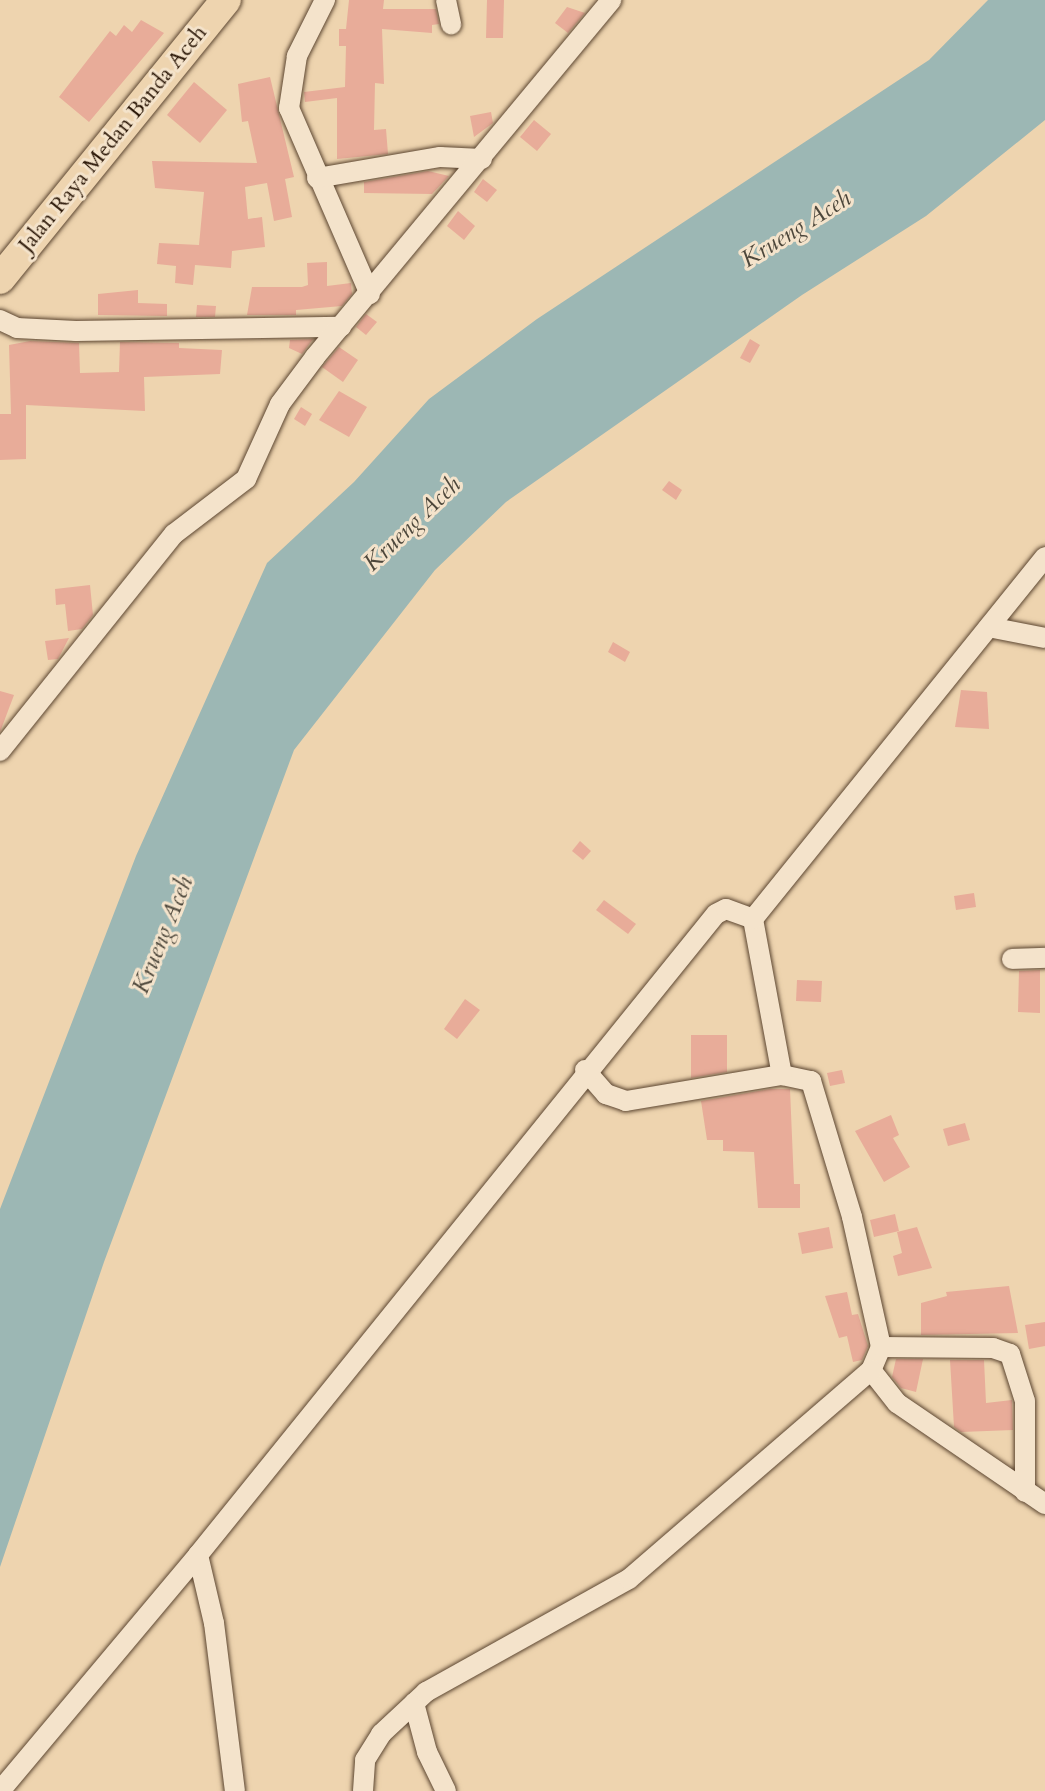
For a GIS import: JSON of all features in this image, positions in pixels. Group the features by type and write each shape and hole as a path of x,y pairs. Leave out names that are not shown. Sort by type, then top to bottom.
{"highway":[{"name":"Jalan Raya Medan Banda Aceh","path":"0,279 226,0"}],"street":[{"path":"325,0 297,56 289,108 317,178 370,294"},
{"path":"446,0 451,24"},
{"path":"0,751 174,534 246,479 280,404 611,0"},
{"path":"317,178 440,157 482,159"},
{"path":"0,320 17,328 76,331 341,327"},
{"path":"782,1075 753,919 1045,557"},
{"path":"989,627 1045,638"},
{"path":"0,1791 198,1555 585,1070 716,914 726,909 753,919"},
{"path":"1012,959 1045,958"},
{"path":"363,1791 365,1760 381,1734 414,1703 457,1671 629,1579 871,1370 881,1347 818,1096 806,1077 782,1075 626,1101 606,1094 585,1070"},
{"path":"881,1347 993,1348 1010,1354 1025,1401 1025,1492"},
{"path":"871,1370 897,1403 1045,1504"},
{"path":"198,1555 214,1623 235,1791"},
{"path":"414,1703 427,1752 446,1791"}],"water":[{"name":"Krueng Aceh","path":"988,0 1045,0 1045,120 926,216 802,295 506,502 435,570 294,750 104,1262 0,1567 0,1209 136,856 267,563 354,482 429,399 537,319 929,60"}],"building":[{"path":"349,0 384,0 383,9 436,9 439,24 432,25 432,33 382,29 384,84 375,83 374,130 386,129 388,154 337,159 337,98 305,102 304,92 345,87 346,46 339,46 339,29 346,29"},
{"path":"487,0 504,0 503,38 486,38"},
{"path":"567,7 585,13 568,33 555,23"},
{"path":"141,20 164,33 89,122 59,97 110,31 116,36 124,25 132,32"},
{"path":"270,77 294,177 285,179 292,217 274,221 267,183 245,187 248,219 262,217 265,247 232,251 231,268 195,265 193,285 175,283 176,266 157,264 159,243 199,245 204,192 155,188 152,161 257,163 248,121 242,122 238,84"},
{"path":"194,82 227,110 200,143 167,115"},
{"path":"491,112 493,123 474,137 470,116"},
{"path":"534,120 551,134 537,151 520,137"},
{"path":"428,171 449,176 432,194 364,193 364,182"},
{"path":"483,179 497,190 487,202 474,192"},
{"path":"458,211 475,226 464,240 447,226"},
{"path":"327,262 327,286 351,283 352,294 342,306 296,310 296,315 247,315 252,287 308,285 307,263"},
{"path":"138,290 138,303 167,304 167,316 98,315 98,294"},
{"path":"197,305 216,306 215,317 196,317"},
{"path":"366,314 377,322 366,335 356,327"},
{"path":"313,339 302,354 289,348 290,340"},
{"path":"750,339 760,345 750,363 740,358"},
{"path":"30,341 79,343 80,373 119,372 120,342 179,343 179,348 222,350 220,374 144,377 145,411 26,405 26,459 0,460 0,414 11,414 9,345"},
{"path":"339,347 358,360 343,382 322,367"},
{"path":"339,391 367,407 349,437 319,420"},
{"path":"301,407 312,414 305,426 294,419"},
{"path":"669,481 682,490 676,500 662,490"},
{"path":"90,585 93,615 82,629 68,631 65,604 56,605 55,589"},
{"path":"69,638 58,659 48,660 45,641"},
{"path":"613,642 630,652 625,662 608,652"},
{"path":"961,690 987,692 989,729 955,727"},
{"path":"0,691 14,695 0,732"},
{"path":"580,841 591,851 583,860 572,851"},
{"path":"974,893 976,907 956,910 954,896"},
{"path":"604,900 636,924 628,934 596,910"},
{"path":"1040,970 1040,1013 1018,1012 1019,971"},
{"path":"797,980 822,981 821,1002 796,1001"},
{"path":"465,999 480,1010 457,1039 444,1029"},
{"path":"691,1035 727,1035 727,1072 691,1078"},
{"path":"842,1070 845,1083 830,1086 827,1073"},
{"path":"770,1089 790,1089 794,1184 800,1184 800,1208 758,1208 754,1152 723,1151 723,1140 707,1140 701,1101"},
{"path":"891,1115 899,1135 893,1138 910,1167 884,1182 855,1131"},
{"path":"965,1123 970,1140 948,1146 943,1129"},
{"path":"895,1214 899,1231 874,1237 870,1220"},
{"path":"829,1227 833,1248 802,1254 798,1233"},
{"path":"917,1227 932,1268 898,1276 893,1256 902,1253 897,1232"},
{"path":"1009,1286 1018,1333 921,1335 921,1303 947,1296 946,1292"},
{"path":"847,1292 852,1315 858,1314 868,1346 862,1360 853,1362 847,1336 839,1338 825,1296"},
{"path":"1045,1322 1045,1346 1029,1349 1025,1325"},
{"path":"896,1359 923,1359 916,1392 901,1388 892,1377"},
{"path":"950,1360 984,1360 986,1403 1012,1400 1013,1430 961,1432 954,1427"}]}
